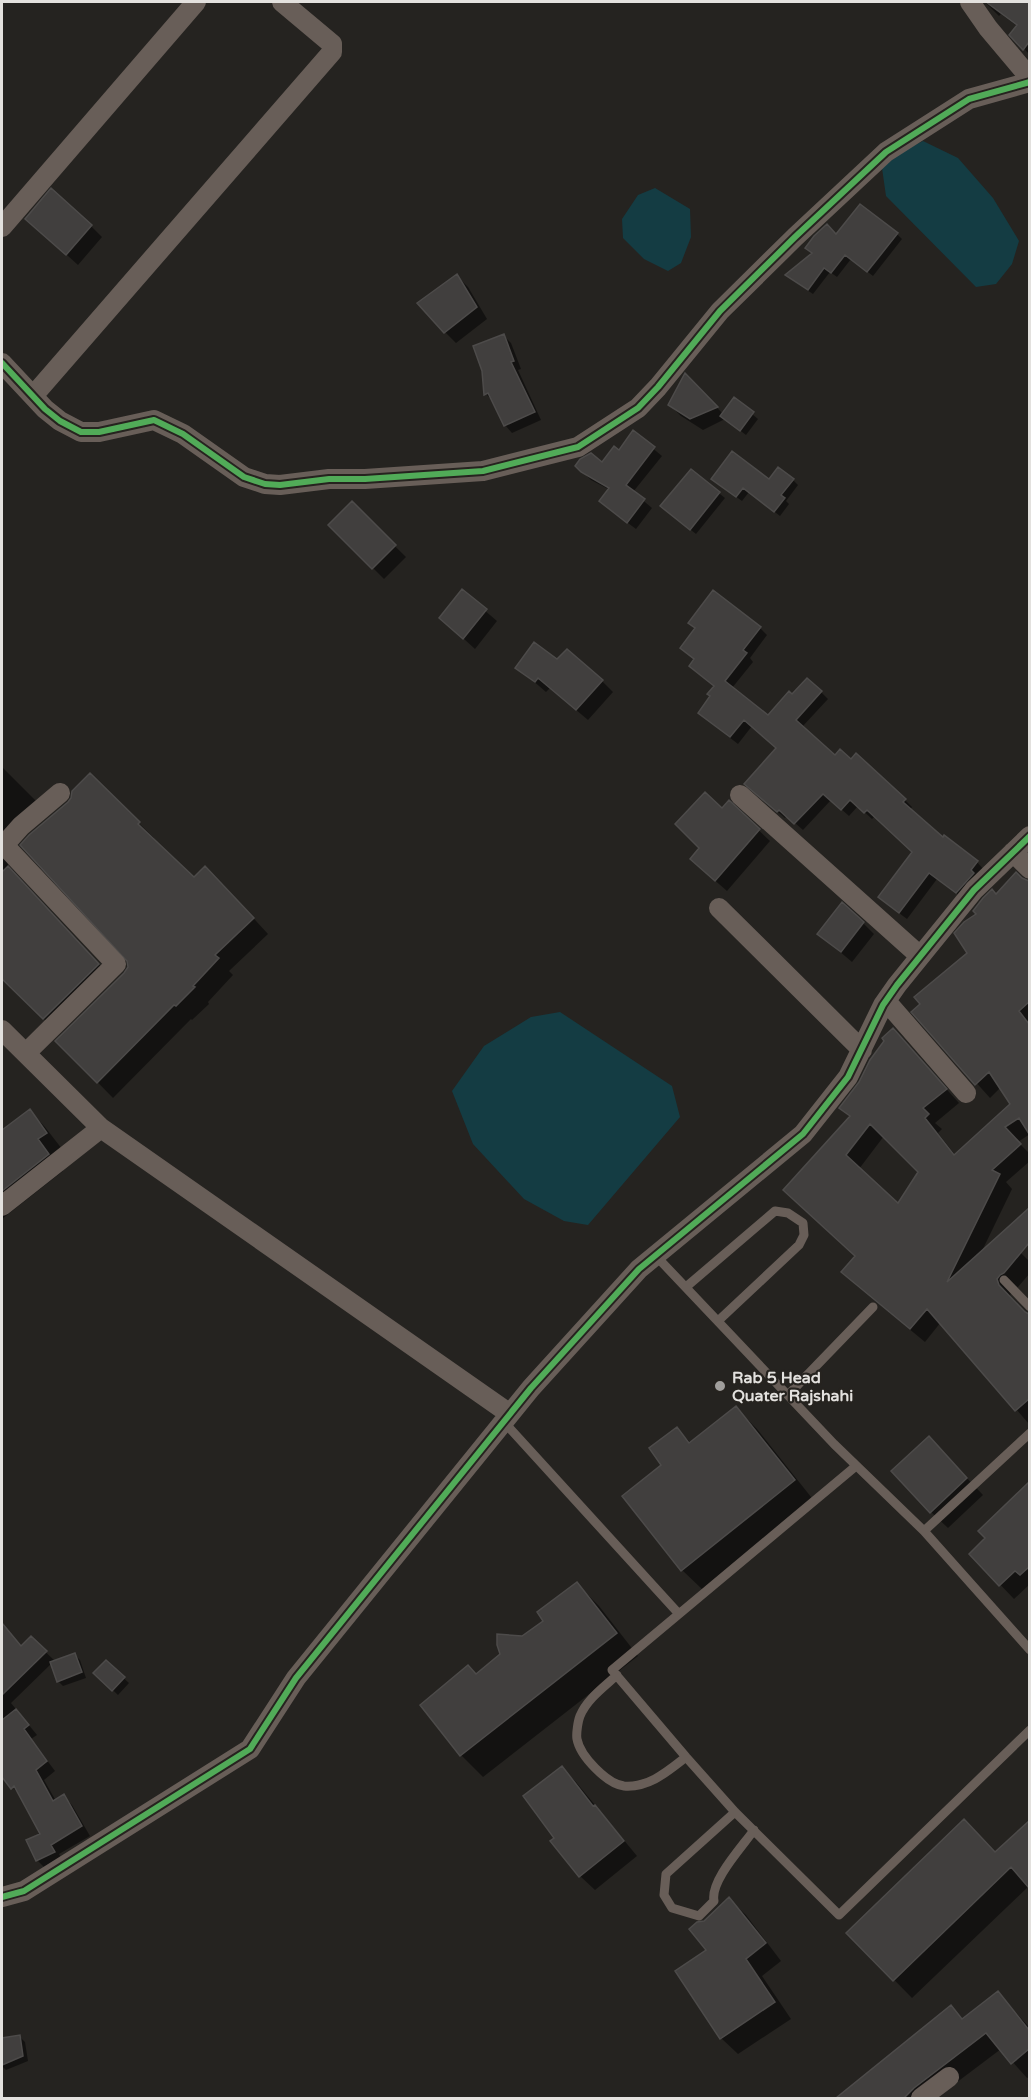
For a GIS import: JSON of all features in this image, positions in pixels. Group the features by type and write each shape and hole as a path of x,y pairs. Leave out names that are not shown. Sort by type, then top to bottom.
{"street":[{"path":"2,227 196,2"},
{"path":"33,396 332,52 332,44 282,2"},
{"path":"2,363 45,410 81,432 105,430 154,420 183,434 243,477 265,484 280,485 329,479 365,479 483,471 578,447 638,408 720,311 885,152 969,99 1029,80 987,28 970,2"},
{"path":"26,1053 116,964 4,845 21,826 60,794"},
{"path":"740,795 920,956"},
{"path":"2,1897 24,1891 250,1749 296,1678 531,1388 632,1278 803,1134 849,1077 886,1000 974,890 1029,836"},
{"path":"1013,852 1029,868"},
{"path":"719,908 862,1050"},
{"path":"886,1000 966,1093"},
{"path":"2,1030 102,1128 507,1418"},
{"path":"2,1206 102,1128"},
{"path":"921,2098 949,2077"}],"lane":[{"path":"686,1287 775,1211 788,1213 803,1223 804,1235 799,1245 718,1321"},
{"path":"656,1256 856,1466 924,1531 1029,1650"},
{"path":"1004,1280 1029,1307"},
{"path":"788,1395 873,1307"},
{"path":"507,1418 680,1614"},
{"path":"924,1531 1029,1432"},
{"path":"856,1466 612,1670 735,1812 838,1915 1029,1730"},
{"path":"617,1676 595,1694 579,1717 577,1739 592,1766 604,1776 623,1786 643,1784 662,1776 686,1757"},
{"path":"735,1812 666,1874 664,1895 672,1908 699,1916 714,1901 713,1894 717,1882 754,1830"}],"water":[{"path":"923,141 958,158 993,198 1019,241 1012,264 996,284 976,287 886,196 882,168 903,151"},
{"path":"655,188 690,209 691,237 681,263 668,271 644,259 623,238 622,219 638,195"},
{"path":"560,1012 672,1086 680,1117 588,1225 564,1221 524,1199 473,1144 452,1091 484,1046 531,1017"}],"building":[{"path":"986,2 1029,2 1029,42 1023,50 1009,35 1017,25"},
{"path":"51,188 92,225 66,255 25,219"},
{"path":"860,204 898,233 867,272 845,255 831,273 824,268 808,290 785,275 812,253 805,248 814,236 827,224 836,234"},
{"path":"457,274 477,307 444,333 417,303"},
{"path":"504,334 514,361 511,362 535,412 504,426 488,393 484,395 482,371 473,346"},
{"path":"685,373 718,407 690,419 668,405"},
{"path":"734,397 754,412 740,431 720,416"},
{"path":"633,430 655,447 626,485 645,499 627,523 599,501 609,488 575,466 580,459 591,453 602,462 614,446 619,450"},
{"path":"732,451 769,479 778,467 794,479 781,495 785,498 774,512 743,488 736,497 711,479"},
{"path":"691,469 720,492 690,530 660,506"},
{"path":"352,501 396,545 372,569 328,525"},
{"path":"462,589 487,609 463,639 439,618"},
{"path":"713,590 761,627 743,650 747,653 725,681 768,715 789,691 792,694 807,678 822,691 796,720 835,755 840,749 851,759 856,753 906,799 903,802 943,837 944,835 978,861 971,870 974,873 956,893 929,873 899,913 878,897 912,852 867,810 864,813 850,800 841,810 823,794 794,824 744,784 776,748 744,720 730,737 698,713 710,696 707,694 714,686 689,666 694,659 680,648 695,628 688,623"},
{"path":"534,642 557,659 567,649 603,680 576,710 538,678 535,682 515,668"},
{"path":"90,773 140,822 138,824 194,877 205,866 254,918 215,955 219,958 193,986 195,987 176,1006 174,1005 97,1083 55,1041 124,973 128,967 127,961 20,845 68,802 72,791"},
{"path":"705,792 722,808 729,800 760,829 715,881 690,859 699,848 675,824"},
{"path":"8,866 99,964 43,1019 2,979 2,872"},
{"path":"1016,872 1029,881 1029,1002 1019,1011 1029,1024 1029,1134 1019,1118 1005,1127 1021,1144 992,1170 1000,1174 947,1282 1029,1208 1029,1243 997,1279 999,1285 1029,1314 1029,1399 1015,1411 927,1309 910,1329 841,1272 855,1256 783,1190 850,1116 839,1108 859,1082 870,1060 884,1041 882,1038 893,1028 947,1089 923,1108 929,1114 925,1118 954,1155 1010,1104 989,1072 975,1085 911,1012 920,1004 914,997 967,953 954,933 976,914 973,911 992,889 996,894","holes":["870,1124 918,1172 898,1203 846,1155"]},
{"path":"842,902 864,922 841,952 817,934"},
{"path":"30,1109 47,1133 38,1139 49,1154 2,1191 2,1130"},
{"path":"736,1406 795,1480 681,1571 622,1496 661,1465 649,1448 677,1427 689,1443"},
{"path":"929,1436 967,1478 930,1513 891,1471"},
{"path":"1029,1482 1029,1567 1020,1575 1015,1571 999,1586 969,1554 985,1538 978,1531"},
{"path":"577,1582 617,1633 460,1756 420,1705 468,1665 476,1674 500,1654 497,1634 522,1636 543,1621 537,1612"},
{"path":"2,1623 21,1646 31,1636 47,1651 2,1695"},
{"path":"75,1653 82,1672 57,1682 50,1662"},
{"path":"106,1660 125,1677 112,1691 93,1673"},
{"path":"16,1709 29,1725 24,1729 47,1761 36,1770 53,1801 64,1794 82,1826 51,1845 55,1852 36,1861 26,1840 40,1834 14,1786 11,1789 2,1777 2,1720"},
{"path":"562,1766 624,1841 579,1877 550,1841 554,1838 523,1796"},
{"path":"964,1819 995,1852 1029,1821 1029,1888 1011,1867 893,1981 846,1933"},
{"path":"729,1897 766,1943 746,1959 775,2002 720,2039 675,1971 706,1950 689,1929 697,1922 704,1921"},
{"path":"998,1991 1029,2030 1029,2049 1011,2064 986,2033 904,2098 836,2098 951,2005 962,2019"},
{"path":"20,2035 23,2056 2,2065 2,2038"}],"cycle path":[{"path":"2,363 45,409 60,421 81,432 99,432 154,420 183,434 244,477 265,484 280,485 329,479 365,479 483,471 578,447 638,408 720,311 886,152 969,99 1030,82"},
{"path":"2,1897 24,1891 250,1749 296,1678 531,1388 639,1269 803,1134 848,1077 883,1005 897,985 974,890 1030,836"}],"place":[{"name":"Rab 5 Head Quater Rajshahi","path":"720,1386"}]}
